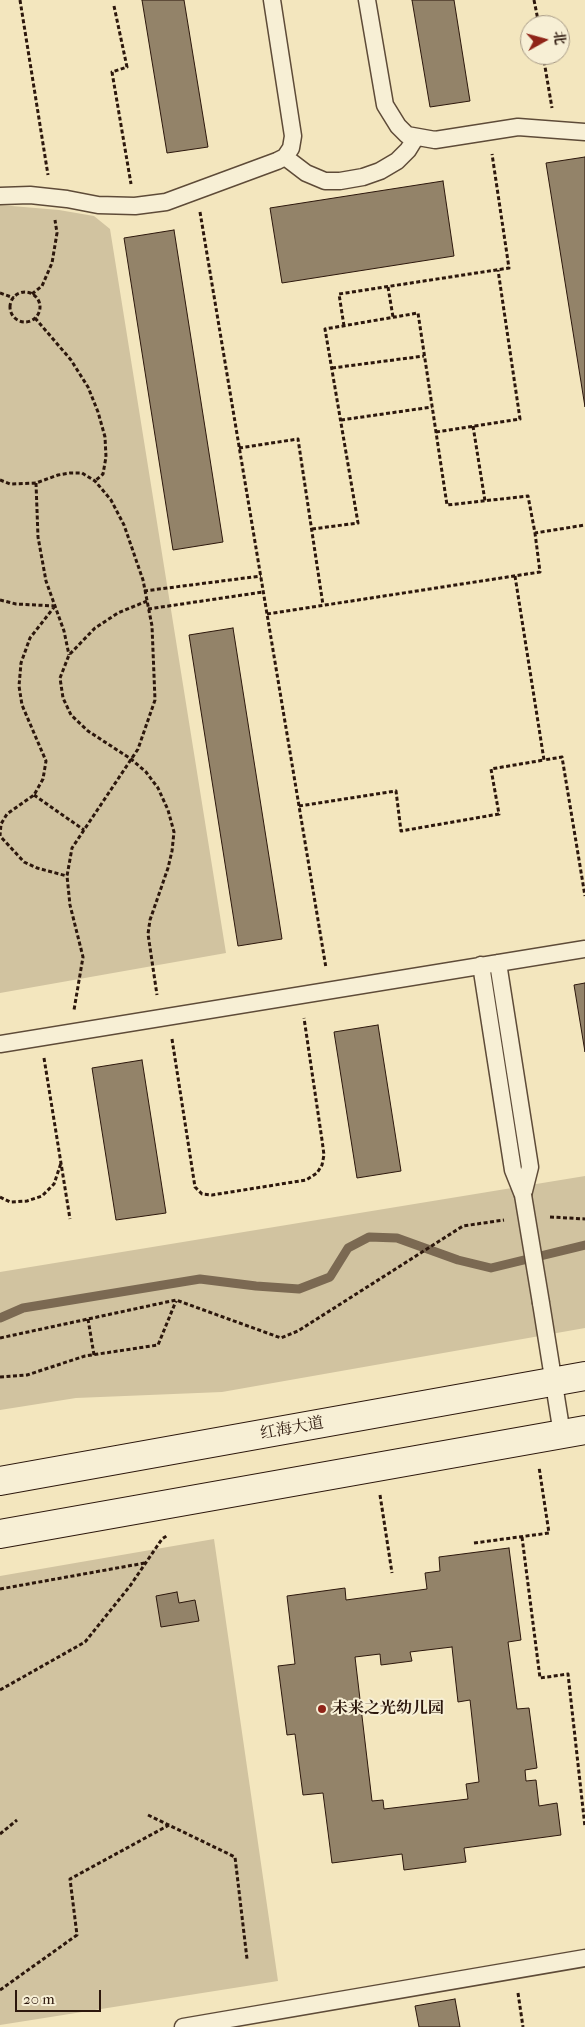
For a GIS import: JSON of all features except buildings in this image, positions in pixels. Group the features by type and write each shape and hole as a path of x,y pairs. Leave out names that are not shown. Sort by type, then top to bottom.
{"main road":[{"name":"红海大道","path":"0,1481 585,1376"},
{"path":"0,1534 574,1432"}],"lane":[{"path":"0,196 30,195 67,198 98,205 135,206 166,202 286,156 291,148 292,136 272,0"},
{"path":"367,0 385,105 398,126 407,135 434,140 518,127 585,132"},
{"path":"286,156 306,173 326,180 340,182 363,178 380,172 408,150 416,137"},
{"path":"0,1044 585,949"},
{"path":"498,963 530,1167 523,1195"},
{"path":"481,966 513,1170 523,1195 553,1382 574,1432"},
{"path":"183,2027 585,1958"}],"path":[{"path":"20,0 57,234 52,263 42,286 32,294"},
{"path":"534,0 536,15"},
{"path":"114,6 127,67 112,72 135,206"},
{"path":"545,65 556,131"},
{"path":"344,326 339,294 509,268 489,132"},
{"path":"197,191 330,990"},
{"path":"436,432 520,418 498,270"},
{"path":"388,287 393,317"},
{"path":"22,293 32,294 40,305 40,310 35,318 31,321 21,322 14,317 10,307 14,298 22,293"},
{"path":"0,294 14,298"},
{"path":"267,614 540,572 528,496 447,505 418,313 325,329 358,523 312,529"},
{"path":"35,318 71,360 88,387 98,412 105,437 106,457 103,474 95,482"},
{"path":"332,368 424,356"},
{"path":"341,420 432,407"},
{"path":"474,426 485,501"},
{"path":"240,448 298,439 323,605"},
{"path":"0,480 10,484 36,483 70,473 82,474 95,482 111,500 124,525 142,580 152,626 155,700 138,749 72,848 67,876 70,905 83,957 71,1033"},
{"path":"36,483 38,537 46,581 69,655"},
{"path":"535,533 585,525"},
{"path":"144,591 261,576"},
{"path":"515,576 544,760"},
{"path":"148,608 263,592"},
{"path":"0,600 16,604 55,606"},
{"path":"146,601 118,613 95,628 69,655 60,678 63,698 71,715 88,731 131,759 146,772 158,788 168,810 174,832 168,868 158,894 149,927 150,950 165,1018 196,1187 202,1194 212,1195 306,1180 317,1173 322,1166 324,1155 301,995"},
{"path":"55,606 30,638 22,663 20,678 22,705 46,761 43,779 34,795 7,814 1,824 0,836 24,862 36,868 67,876"},
{"path":"299,806 396,791 401,830 499,814 491,769 562,757 585,896"},
{"path":"34,795 84,830"},
{"path":"40,1038 70,1219"},
{"path":"0,1197 10,1202 27,1201 42,1196 54,1184 61,1163"},
{"path":"0,1338 176,1300 281,1338 298,1331 463,1226"},
{"path":"0,1378 27,1375 85,1356 158,1345 176,1300"},
{"path":"88,1319 94,1355"},
{"path":"474,1543 549,1534 535,1439"},
{"path":"376,1467 392,1573"},
{"path":"0,1690 85,1642 162,1539 169,1534"},
{"path":"522,1537 540,1678 568,1674 585,1827"},
{"path":"0,1589 145,1563"},
{"path":"148,1815 235,1858 247,1959"},
{"path":"0,1834 17,1820"},
{"path":"0,1990 77,1936 70,1879 169,1825"},
{"path":"515,1970 523,2027"}],"shaded area":[{"path":"0,205 59,210 94,216 110,229 226,953 0,993"},
{"path":"585,1176 585,1328 222,1392 76,1398 0,1410 0,1272"},
{"path":"214,1539 278,1981 0,2025 0,1576"}],"waterway":[{"path":"0,1318 23,1308 200,1279 299,1289 330,1277 348,1248 369,1237 397,1238 458,1260 491,1268 585,1245"}],"place":[{"name":"未来之光幼儿园","path":"322,1709"}]}
